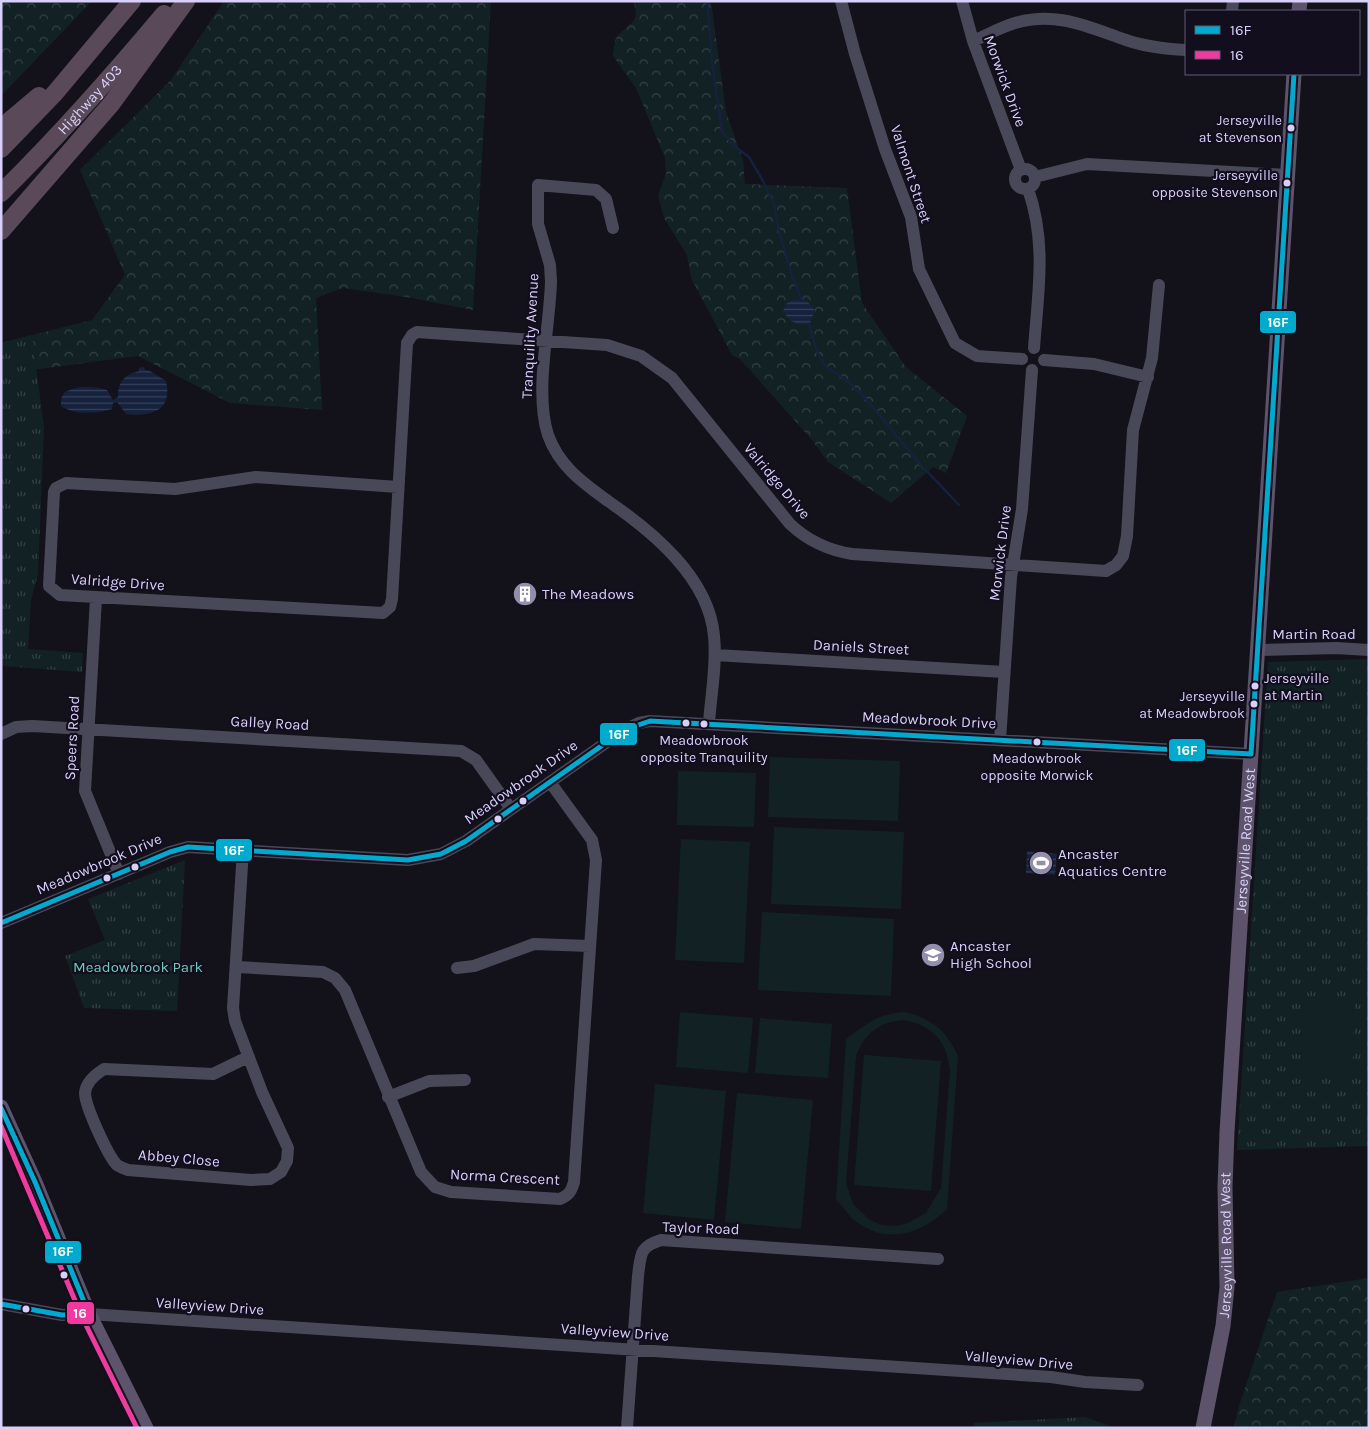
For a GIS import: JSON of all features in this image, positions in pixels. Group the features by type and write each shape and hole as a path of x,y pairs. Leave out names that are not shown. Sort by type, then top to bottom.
{"highway":[{"path":"1,128 42,94 122,1"},
{"name":"Highway 403","path":"1,149 55,93 132,1"},
{"name":"Highway 403","path":"1,193 43,152 107,81 173,1"},
{"path":"1,231 112,103 186,1"}],"main road":[{"name":"Jerseyville Road West","path":"1203,1428 1223,1326 1227,1288 1225,1187 1227,1132 1250,754 1259,650 1286,175 1294,75"},
{"path":"1,1107 35,1182 89,1314 146,1428"}],"street":[{"name":"Valmont Street","path":"841,1 855,54 885,149 911,216 919,269 955,343 977,356 1022,359"},
{"name":"Morwick Drive","path":"962,1 973,41 1021,170"},
{"path":"973,41 1016,22 1056,18 1082,23 1127,41 1157,48 1185,50"},
{"path":"1035,177 1087,164 1286,175"},
{"path":"1021,170 1028,170 1035,177 1034,184 1028,189 1019,188 1016,183 1017,174 1021,170"},
{"name":"Tranquility Avenue","path":"613,228 606,199 596,190 538,185 538,224 550,265 551,281 544,413 548,434 556,452 578,479 650,531 695,583 710,609 715,655 709,723"},
{"path":"1028,189 1036,211 1040,234 1034,348"},
{"name":"Valridge Drive","path":"398,487 256,477 174,489 66,483 60,485 54,492 52,503 49,586 60,595 96,598 383,613 390,607 392,599 407,343 412,335 425,332 547,340 618,348 641,356 660,368 676,384 785,518 802,534 832,551 852,554 1106,571 1116,566 1123,556 1127,536 1133,430 1148,377 1155,341 1159,285"},
{"path":"1034,348 1043,353 1044,360 1040,368 1032,370 1025,366 1022,359 1026,351 1034,348"},
{"path":"1044,360 1094,364 1148,377"},
{"name":"Morwick Drive","path":"1000,740 1013,564 1022,509 1032,370"},
{"name":"Speers Road","path":"96,598 86,796 119,874"},
{"name":"Martin Road","path":"1259,650 1336,648 1369,650"},
{"name":"Daniels Street","path":"715,655 1004,672"},
{"name":"Meadowbrook Drive","path":"1,923 179,849 199,847 408,860 425,858 455,848 624,730 639,723 658,720 1250,754"},
{"name":"Galley Road","path":"1,734 24,726 461,751 476,760 511,809"},
{"name":"Norma Crescent","path":"237,967 323,972 335,978 345,990 388,1097 421,1172 436,1187 452,1192 560,1199 570,1194 574,1182 595,849 592,840 550,782"},
{"name":"Abbey Close","path":"243,850 234,1008 235,1021 248,1057 288,1148 288,1161 281,1172 270,1179 251,1180 128,1170 118,1165 110,1154 90,1109 85,1092 92,1077 104,1069 213,1074 223,1071 248,1057"},
{"path":"457,968 474,966 534,944 589,946"},
{"path":"388,1097 429,1081 465,1080"},
{"name":"Taylor Road","path":"627,1428 632,1349 642,1251 649,1244 661,1240 938,1259"},
{"name":"Valleyview Drive","path":"1,1304 62,1315 89,1314 632,1349 1138,1385"}],"green space":[{"path":"1,1 92,1 1,96"},
{"path":"224,1 491,1 473,310 412,298 343,288 316,298 322,410 230,403 138,356 1,374 1,343 92,320 125,275 80,170 171,80"},
{"path":"633,1 711,1 726,112 743,160 745,184 847,188 862,303 906,367 967,416 946,473 933,467 891,503 828,462 812,440 740,359 732,355 691,278 687,255 664,218 658,195 666,174 665,158 636,88 613,56 617,37 635,19 636,14"},
{"path":"32,335 44,428 38,574 31,600 28,649 83,653 82,672 3,666 1,641 1,343"},
{"path":"1369,659 1369,1146 1237,1150 1268,662"},
{"path":"770,757 900,761 898,821 768,817"},
{"path":"678,771 756,773 754,827 677,825"},
{"path":"774,827 904,832 901,909 771,904"},
{"path":"681,839 750,842 744,963 675,960"},
{"name":"Meadowbrook Park","path":"185,860 177,1011 84,1008 65,956 105,940 88,899"},
{"path":"762,912 894,919 891,996 758,990"},
{"path":"1303,1000 1354,1000 1353,1078 1301,1077"},
{"path":"680,1012 753,1018 748,1073 676,1067"},
{"path":"905,1012 930,1022 943,1032 958,1056 947,1209 926,1225 903,1234 891,1235 878,1233 866,1228 854,1220 836,1200 846,1039 873,1020","holes":["904,1020 923,1026 937,1036 946,1051 950,1071 941,1188 926,1213 908,1223 896,1226 882,1225 870,1220 853,1204 846,1183 856,1056 864,1041 880,1026"]},
{"path":"760,1018 832,1024 828,1078 755,1073"},
{"path":"864,1055 941,1061 931,1191 854,1185"},
{"path":"655,1084 726,1091 714,1220 643,1213"},
{"path":"737,1093 813,1100 801,1229 725,1222"},
{"path":"1369,1278 1369,1428 1234,1428 1238,1409 1277,1292"},
{"path":"1085,1417 1115,1428 973,1428 974,1423"}],"water":[{"path":"795,299 808,302 815,311 809,324 794,322 783,311 787,303"},
{"path":"144,367 145,370 166,381 166,399 158,410 144,414 126,414 117,402 113,403 112,409 93,413 72,411 61,406 61,399 64,393 79,387 107,390 113,400 118,397 119,387 123,380 139,371 139,368"},
{"name":"Ancaster Aquatics Centre","path":"1027,851 1057,854 1055,875 1026,873"}],"waterway":[{"path":"707,1 712,62 722,132 738,149 749,157 774,204 779,231 792,276 802,300"},
{"path":"809,324 816,349 824,365 847,381 866,399 921,465 959,505"}],"transit line":[{"name":"16F","path":"1,923 170,852 188,847 408,860 441,854 466,841 624,730 650,721 1251,754 1294,75"},
{"name":"16F","path":"1,1108 35,1182 89,1314 62,1315 1,1304"},
{"name":"16","path":"1,1126 82,1317 137,1428"}],"place":[{"name":"Jerseyville at Stevenson","path":"1291,128"},
{"name":"Jerseyville opposite Stevenson","path":"1287,183"},
{"name":"The Meadows","path":"525,594"},
{"name":"Jerseyville at Martin","path":"1255,686"},
{"name":"Jerseyville at Meadowbrook","path":"1254,704"},
{"name":"Meadowbrook opposite Tranquility","path":"704,724"},
{"name":"Meadowbrook opposite Morwick","path":"1037,742"},
{"name":"Ancaster Aquatics Centre","path":"1041,863"},
{"name":"Ancaster High School","path":"933,955"}]}
